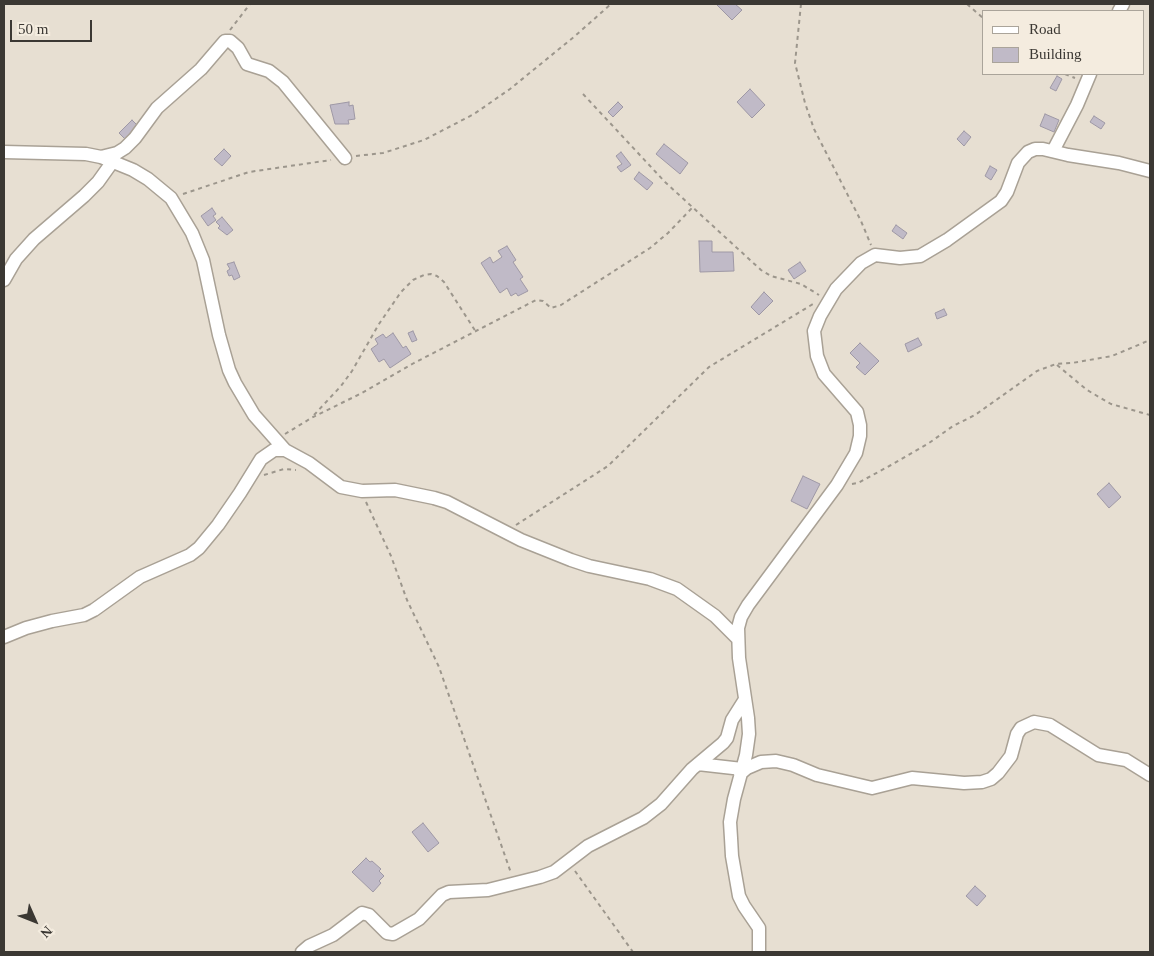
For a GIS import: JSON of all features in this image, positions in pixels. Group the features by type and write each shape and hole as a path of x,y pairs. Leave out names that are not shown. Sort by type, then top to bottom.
{"street":[{"path":"4,280 16,259 34,239 98,182 107,159 125,148 135,138 157,108 201,69 225,41 234,43 247,64 269,71 276,76 346,158"},
{"path":"1053,151 1077,105 1090,75"},
{"path":"759,952 759,928 739,896 732,856 730,822 748,749 749,734 738,639 741,617 748,604 837,485 856,452 860,436 857,412 824,374 817,356 814,331 820,316 836,289 861,263 875,254 910,258 920,256 931,251 1001,201 1007,192 1018,163 1028,152 1035,149 1053,151 1083,158 1119,163 1150,171"},
{"path":"4,152 77,153 107,159 148,179 171,198 192,233 203,260 219,335 232,376 242,398 280,445 342,487 362,491 395,490 434,498 447,502 521,540 572,560 589,566 650,579 677,589 715,616 738,639"},
{"path":"4,637 52,620 84,615 94,610 140,576 190,555 206,540 249,480 261,459 280,445"},
{"path":"715,616 741,617"},
{"path":"302,952 309,946 333,935 362,913 369,915 386,933 394,934 419,919 442,895 449,892 488,890 554,872 588,846 652,812 668,798 685,776 727,738 732,720 744,701"},
{"path":"698,764 741,772 761,762 776,761 793,765 817,775 872,788 912,778 964,783 982,782 991,779 998,773 1011,756 1017,734 1021,728 1034,722 1050,725 1098,755 1126,760 1150,775"}],"path":[{"path":"225,41 235,21 250,4"},
{"path":"171,198 249,172 383,152 424,140 474,114 525,77 611,4"},
{"path":"801,4 795,63 804,103 814,129 861,220 875,254"},
{"path":"967,4 982,17"},
{"path":"584,94 665,182 761,270 771,276 801,284 822,298 836,289"},
{"path":"313,417 536,300 543,301 551,308 561,305 650,248 668,233 692,208"},
{"path":"280,445 313,417 341,386 352,371 379,324 401,292 413,280 430,274 437,276 444,282 476,332"},
{"path":"505,532 608,466 709,368 817,302"},
{"path":"837,485 858,483 884,469 929,443 953,426 975,415 1037,371 1056,364 1112,356 1150,340"},
{"path":"1056,364 1087,390 1112,404 1150,414"},
{"path":"249,480 277,471 298,470"},
{"path":"362,491 391,556 407,600 439,667 514,883"},
{"path":"571,859 574,870 634,952"}],"building":[{"path":"716,4 735,4 742,10 732,20"},
{"path":"1057,76 1062,79 1056,91 1050,88"},
{"path":"750,89 765,105 752,118 737,102"},
{"path":"349,102 349,106 353,105 355,119 348,120 349,124 335,124 330,105"},
{"path":"618,102 623,107 613,117 608,112"},
{"path":"1045,114 1059,120 1054,132 1040,126"},
{"path":"1094,116 1105,123 1101,129 1090,122"},
{"path":"132,120 140,128 127,141 119,133"},
{"path":"964,131 971,137 964,146 957,139"},
{"path":"664,144 688,163 680,174 656,154"},
{"path":"224,149 231,156 222,166 214,159"},
{"path":"621,152 631,165 621,172 617,167 622,164 616,156"},
{"path":"990,166 997,170 991,180 985,176"},
{"path":"639,172 653,183 647,190 634,179"},
{"path":"212,208 216,214 213,216 216,220 208,226 201,216"},
{"path":"222,217 233,230 227,235 218,228 220,226 216,222"},
{"path":"896,225 907,233 903,239 892,231"},
{"path":"699,241 712,241 712,252 733,252 734,271 700,272"},
{"path":"507,246 516,260 513,262 523,277 520,279 528,291 518,296 516,293 511,296 507,288 500,293 481,263 490,257 493,263 502,257 498,251"},
{"path":"234,262 240,277 234,280 232,275 229,276 227,271 230,269 227,264"},
{"path":"800,262 806,271 794,279 788,270"},
{"path":"764,292 773,301 759,315 751,307"},
{"path":"944,309 947,315 937,319 935,313"},
{"path":"413,331 417,340 412,342 408,333"},
{"path":"393,333 403,348 406,346 411,354 390,368 384,359 379,362 371,349 378,344 375,339 383,334 386,338"},
{"path":"918,338 922,345 908,352 905,344"},
{"path":"860,343 879,361 865,375 856,367 860,363 850,353"},
{"path":"803,476 820,484 807,509 791,501"},
{"path":"1109,483 1121,497 1109,508 1097,494"},
{"path":"423,823 439,843 428,852 412,832"},
{"path":"366,858 381,869 379,871 384,876 373,892 352,872"},
{"path":"975,886 986,896 977,906 966,896"}]}
